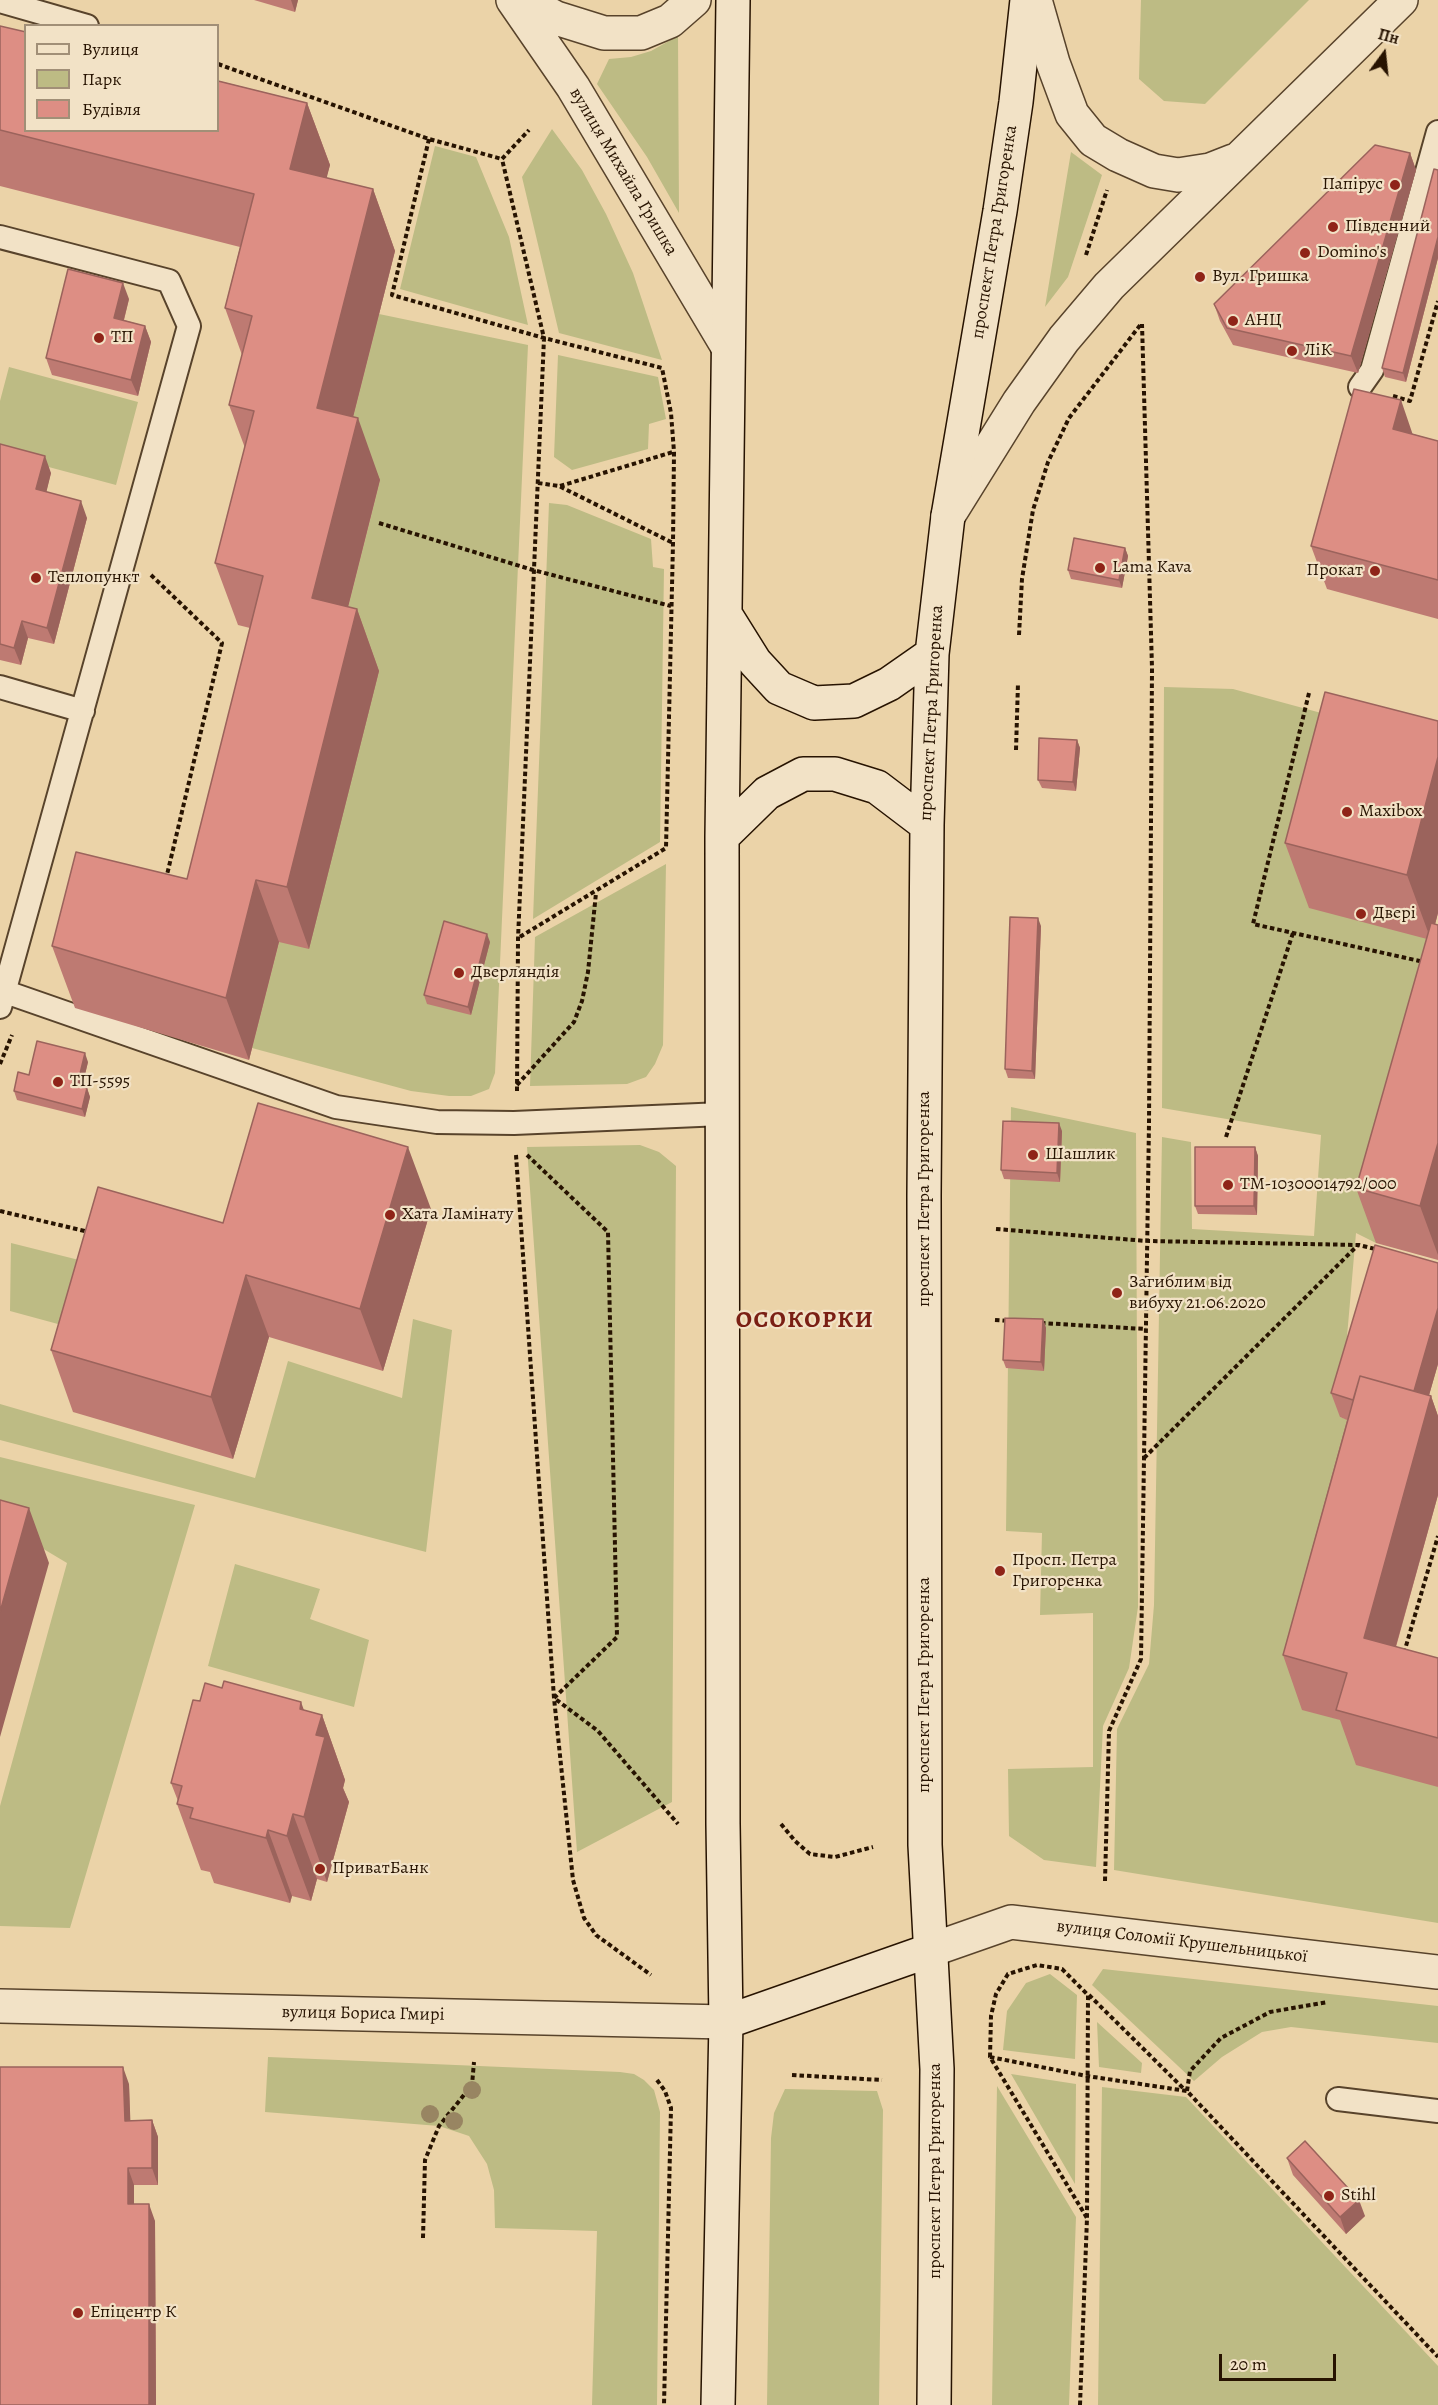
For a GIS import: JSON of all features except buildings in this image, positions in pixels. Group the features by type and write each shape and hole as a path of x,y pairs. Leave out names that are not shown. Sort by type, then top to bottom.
{"street":[{"name":"вулиця Михайла Гришка","path":"513,0 573,87 728,347"},
{"path":"522,0 556,18 604,33 641,33 670,21 694,0"},
{"path":"718,2405 726,2022 723,1824 722,837 733,0"},
{"name":"проспект Петра Григоренка","path":"934,2405 938,2069 925,1845 924,1195 927,825 932,654 948,516 1016,102 1026,0"},
{"path":"1035,0 1053,63 1072,114 1093,140 1118,155 1154,171 1178,175 1210,170 1240,158"},
{"path":"948,516 1019,402 1064,339 1109,286 1401,0"},
{"path":"725,614 755,662 779,688 814,703 854,701 889,684 932,654"},
{"path":"722,837 767,793 803,774 835,774 878,787 927,825"},
{"name":"вулиця Соломії Крушельницької","path":"726,2022 1011,1922 1438,1972"},
{"name":"вулиця Бориса Гмирі","path":"0,2006 726,2022"}],"lane":[{"path":"0,1 80,24"},
{"path":"1360,387 1372,370 1438,132"},
{"path":"0,237 169,281 189,326 83,711 1,996 336,1107 515,1134 722,1114"},
{"path":"0,687 83,711"},
{"path":"1338,2099 1438,2111"}],"path":[{"path":"219,64 429,139 502,159"},
{"path":"502,159 529,130"},
{"path":"429,139 392,295 544,338 662,368 671,413 674,452 673,543 666,848 518,939"},
{"path":"502,159 544,338 518,939 515,1134 554,1698 573,1880 584,1918 596,1935 651,1976"},
{"path":"1085,258 1107,188"},
{"path":"1360,387 1410,401 1438,301"},
{"path":"1019,635 1022,579 1033,510 1048,462 1069,418 1142,324 1152,668 1141,1659 1109,1731 1105,1881"},
{"path":"559,486 674,452"},
{"path":"538,483 559,486 673,543"},
{"path":"379,524 533,570 671,606"},
{"path":"146,571 222,643 166,880"},
{"path":"1016,750 1018,682"},
{"path":"1309,693 1253,924 1427,962"},
{"path":"517,1086 574,1022 582,1001 588,972 596,892"},
{"path":"1226,1137 1293,933"},
{"path":"515,1134 608,1232 617,1637 554,1698"},
{"path":"0,1211 100,1235"},
{"path":"996,1229 1147,1241 1359,1245 1381,1250"},
{"path":"1144,1458 1359,1245"},
{"path":"995,1320 1018,1321"},
{"path":"1030,1322 1146,1329"},
{"path":"1402,1663 1438,1536"},
{"path":"554,1698 598,1731 678,1824"},
{"path":"781,1824 810,1854 835,1857 873,1847"},
{"path":"1087,2218 990,2057 991,2016 996,1994 1008,1974 1037,1965 1062,1969 1187,2091 1438,2357"},
{"path":"1080,2405 1087,2218 1088,1995"},
{"path":"1187,2091 1190,2072 1221,2038 1270,2012 1328,2002"},
{"path":"990,2057 1088,2076 1187,2091"},
{"path":"423,2238 425,2160 439,2126 472,2085 474,2062"},
{"path":"792,2075 882,2080"},
{"path":"657,2080 665,2091 671,2108 664,2405"}],"green space":[{"path":"1141,0 1309,0 1205,104 1164,101 1139,79"},
{"path":"678,36 679,213 647,157 597,84 609,59 631,57 651,51"},
{"path":"552,129 582,170 606,214 633,273 662,360 559,333 522,177"},
{"path":"435,146 476,157 509,237 528,325 400,289"},
{"path":"1071,152 1102,175 1068,277 1045,307"},
{"path":"379,314 528,345 495,1073 489,1089 471,1096 449,1096 411,1091 252,1048 279,942 335,659 380,480 340,469"},
{"path":"558,355 658,377 666,419 649,424 648,449 572,470 554,457"},
{"path":"9,367 138,402 116,485 0,454 0,401"},
{"path":"549,503 567,505 651,539 653,567 664,569 660,842 533,919"},
{"path":"1164,687 1233,689 1358,723 1431,940 1376,1243 1356,1233 1340,1417 1379,1430 1303,1709 1366,1727 1438,1787 1438,1923 1114,1870 1117,1729 1149,1664 1154,1605 1162,1137 1191,1142 1192,1229 1314,1236 1321,1135 1162,1108"},
{"path":"666,864 663,1045 655,1064 646,1077 627,1084 530,1086 535,937"},
{"path":"1011,1107 1136,1133 1138,1607 1129,1668 1103,1726 1096,1867 1044,1860 1009,1836 1008,1769 1093,1767 1093,1613 1040,1615 1042,1533 1006,1531"},
{"path":"640,1145 659,1152 676,1166 672,1802 577,1852 527,1147"},
{"path":"11,1243 91,1263 80,1330 10,1311"},
{"path":"413,1319 452,1330 426,1552 0,1440 0,1404 255,1478 288,1361 402,1398"},
{"path":"0,1457 195,1505 70,1928 0,1926 0,1806 67,1563 0,1523"},
{"path":"235,1564 320,1589 310,1619 369,1640 354,1707 208,1666"},
{"path":"1103,1969 1438,2006 1438,2043 1291,2027 1262,2032 1222,2057 1194,2081 1092,1985"},
{"path":"1050,1974 1077,1995 1075,2059 1003,2050 1007,2011 1026,1983"},
{"path":"1097,2022 1142,2063 1141,2073 1099,2067"},
{"path":"268,2057 620,2072 634,2074 644,2080 654,2090 660,2112 657,2405 592,2405 597,2231 495,2228 494,2190 487,2164 469,2136 439,2126 265,2112"},
{"path":"1011,2074 1076,2084 1075,2184"},
{"path":"997,2086 1076,2217 1069,2405 992,2405"},
{"path":"1102,2087 1186,2097 1438,2366 1438,2405 1098,2405"},
{"path":"785,2089 877,2091 883,2110 879,2405 767,2405 771,2138 774,2113"}],"place":[{"name":"Папірус","path":"1395,185"},
{"name":"Південний","path":"1333,227"},
{"name":"Domino's","path":"1305,253"},
{"name":"Вул. Гришка","path":"1200,277"},
{"name":"АНЦ","path":"1233,321"},
{"name":"ТП","path":"99,338"},
{"name":"ЛіК","path":"1292,351"},
{"name":"Lama Kava","path":"1100,568"},
{"name":"Прокат","path":"1375,571"},
{"name":"Теплопункт","path":"36,578"},
{"name":"Maxibox","path":"1347,812"},
{"name":"Двері","path":"1361,914"},
{"name":"Дверляндія","path":"459,973"},
{"name":"ТП-5595","path":"58,1082"},
{"name":"Шашлик","path":"1033,1155"},
{"name":"ТМ-10300014792/000","path":"1228,1185"},
{"name":"Хата Ламінату","path":"390,1215"},
{"name":"Загиблим від вибуху 21.06.2020","path":"1117,1293"},
{"name":"Просп. Петра Григоренка","path":"1000,1571"},
{"name":"ПриватБанк","path":"320,1869"},
{"name":"Stihl","path":"1329,2196"},
{"name":"Епіцентр К","path":"78,2313"}],"district":[{"name":"ОСОКОРКИ","path":"805,1321"}]}
